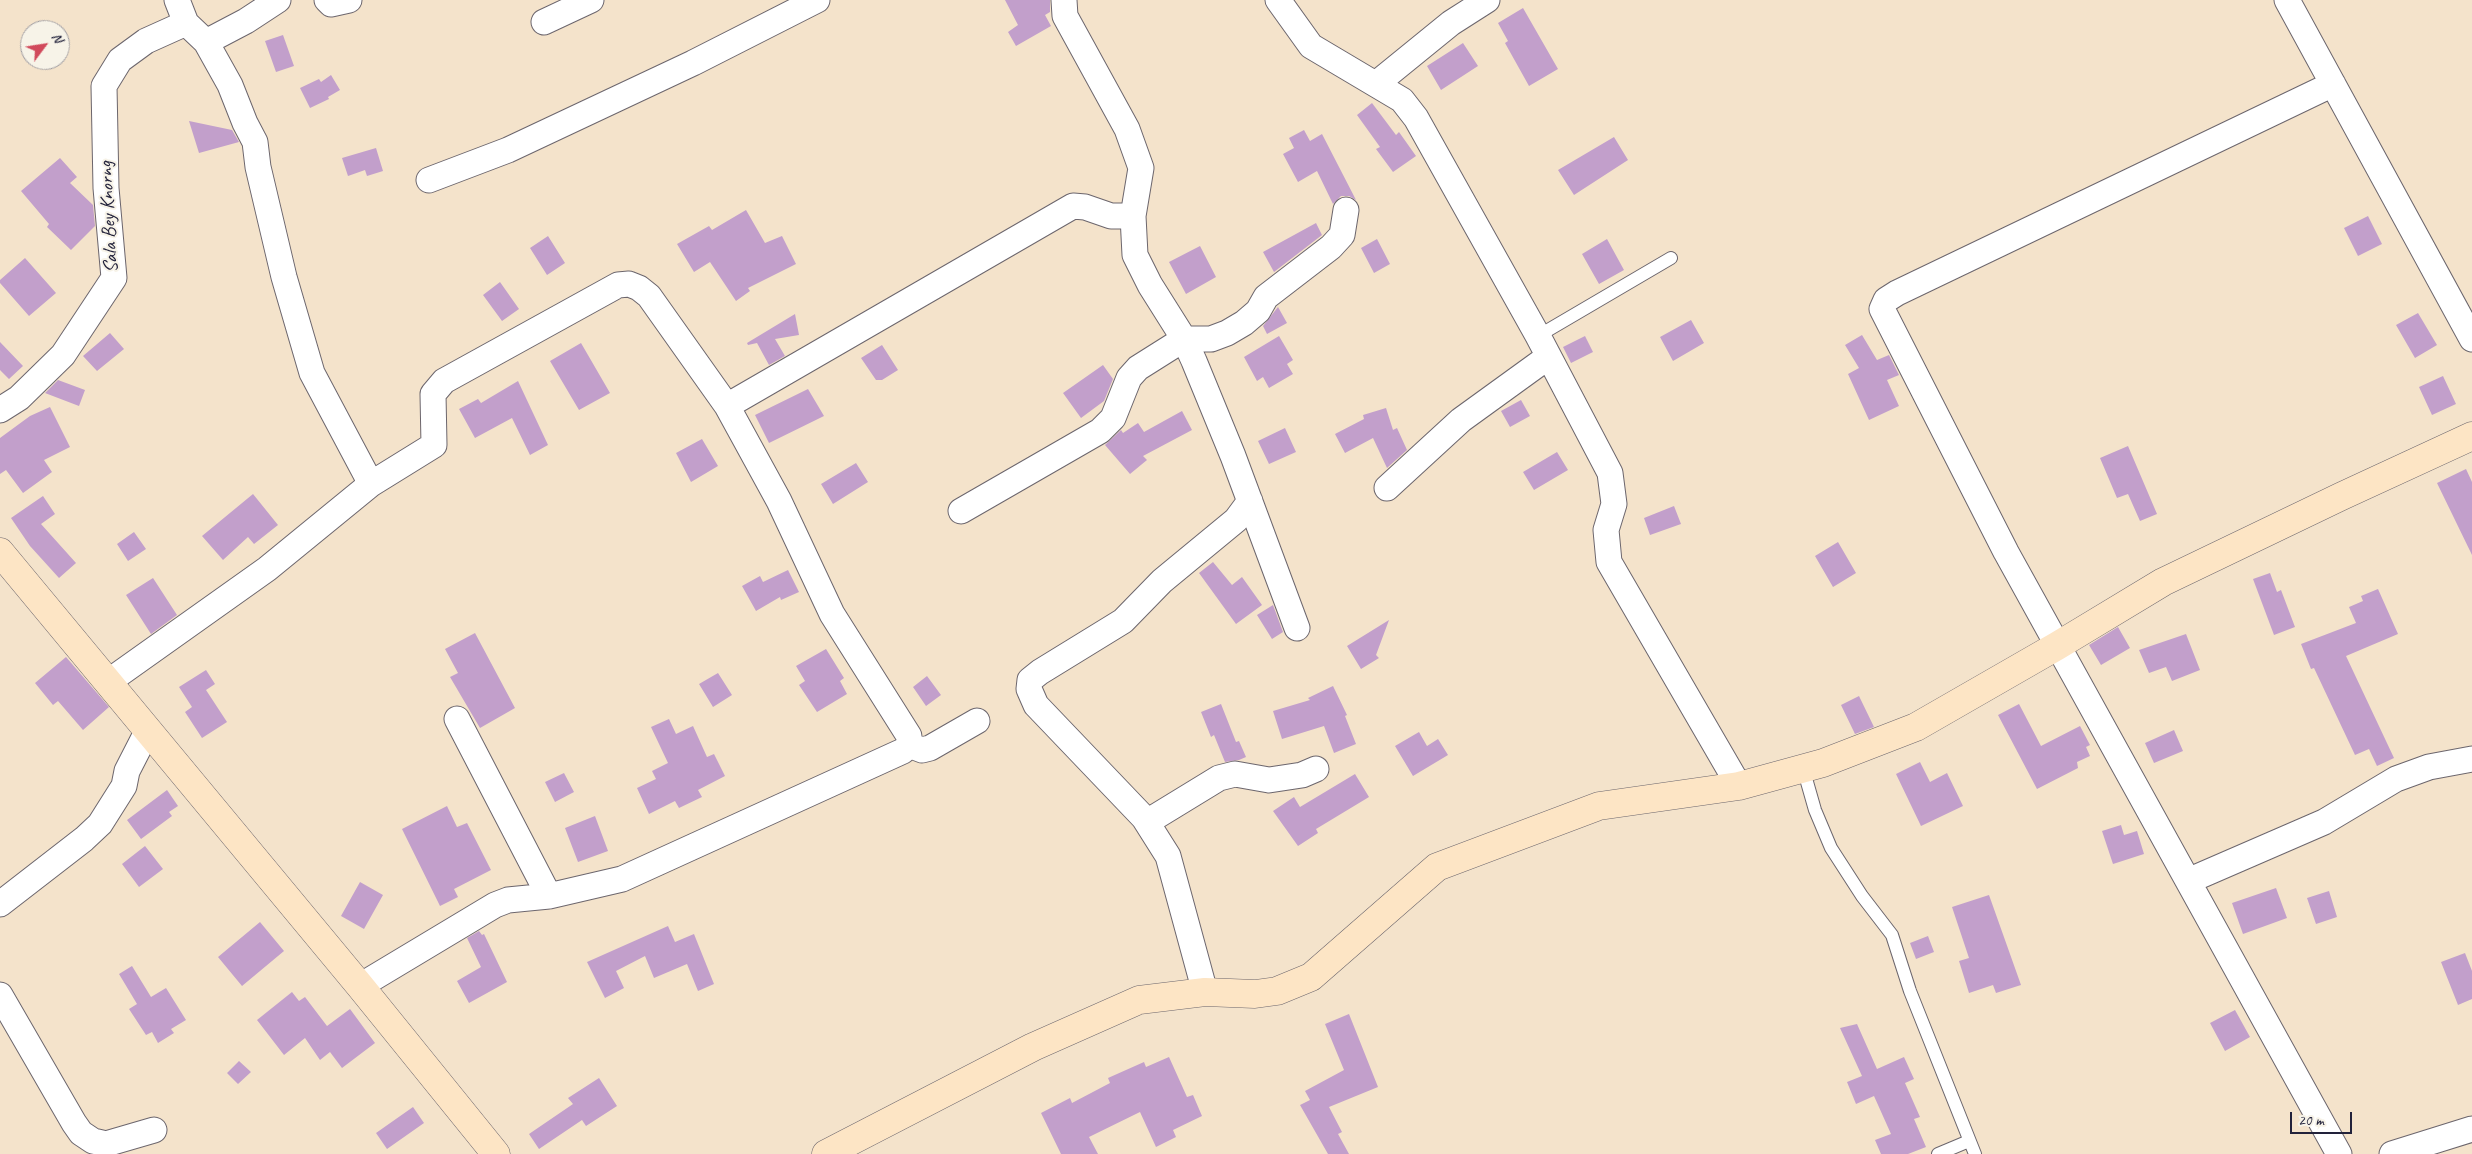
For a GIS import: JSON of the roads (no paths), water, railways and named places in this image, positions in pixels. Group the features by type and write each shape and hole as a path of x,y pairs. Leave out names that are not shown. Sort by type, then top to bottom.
{"street":[{"path":"177,0 186,23 206,42 230,85 244,123 255,142 258,167 284,277 312,373 371,484"},
{"path":"206,42 246,21 278,0"},
{"path":"328,0 331,4 349,0"},
{"path":"544,22 591,0"},
{"path":"429,180 508,150 693,63 817,0"},
{"path":"1064,0 1065,16 1127,129 1141,168 1133,216 1136,255 1150,285 1184,340 1250,501 1297,628"},
{"path":"1278,0 1311,46 1402,100 1416,118 1543,346 1610,474 1614,504 1606,530 1609,562 1739,786"},
{"path":"1376,84 1451,24 1487,0"},
{"path":"2287,0 2472,338"},
{"name":"Sala Bey Knorng","path":"0,410 19,398 62,355 114,278 106,188 104,86 120,60 146,41 186,23"},
{"path":"2333,84 1897,293 1886,300 1882,309 2006,552 2339,1154"},
{"path":"727,406 1073,206 1085,207 1111,216 1133,216"},
{"path":"961,511 1100,431 1113,418 1129,378 1138,368 1184,340 1211,338 1227,333 1244,323 1258,311 1266,297 1331,247 1342,235 1346,210"},
{"path":"108,682 267,569 371,484 434,445 433,394 444,381 618,285 629,284 639,288 649,296 727,406 779,501 832,614 909,736 909,745 903,751 645,870 599,885 549,896 508,900 495,905 360,986"},
{"path":"1387,488 1543,346"},
{"path":"826,1154 1033,1047 1139,1000 1205,992 1255,994 1277,990 1311,977 1437,867 1599,806 1739,786 1803,768 1916,726 2057,646 2163,582 2472,436"},
{"path":"1205,992 1168,856 1148,822 1036,705 1029,689 1030,680 1124,621 1162,581 1236,520 1250,501"},
{"path":"0,552 360,986 496,1154"},
{"path":"457,719 549,896"},
{"path":"909,745 922,750 930,748 977,721"},
{"path":"0,904 84,839 100,824 124,786 127,771 148,730"},
{"path":"2188,881 2324,822 2396,779 2429,767 2472,759"},
{"path":"1148,822 1219,778 1235,774 1269,780 1302,775 1316,769"},
{"path":"0,995 74,1124 81,1132 93,1141 106,1144 154,1130"},
{"path":"2392,1154 2472,1129"}],"lane":[{"path":"1543,346 1671,258"},
{"path":"1803,768 1815,810 1831,848 1862,896 1892,935 1910,991 1975,1154"},
{"path":"1938,1154 1969,1141"}]}
